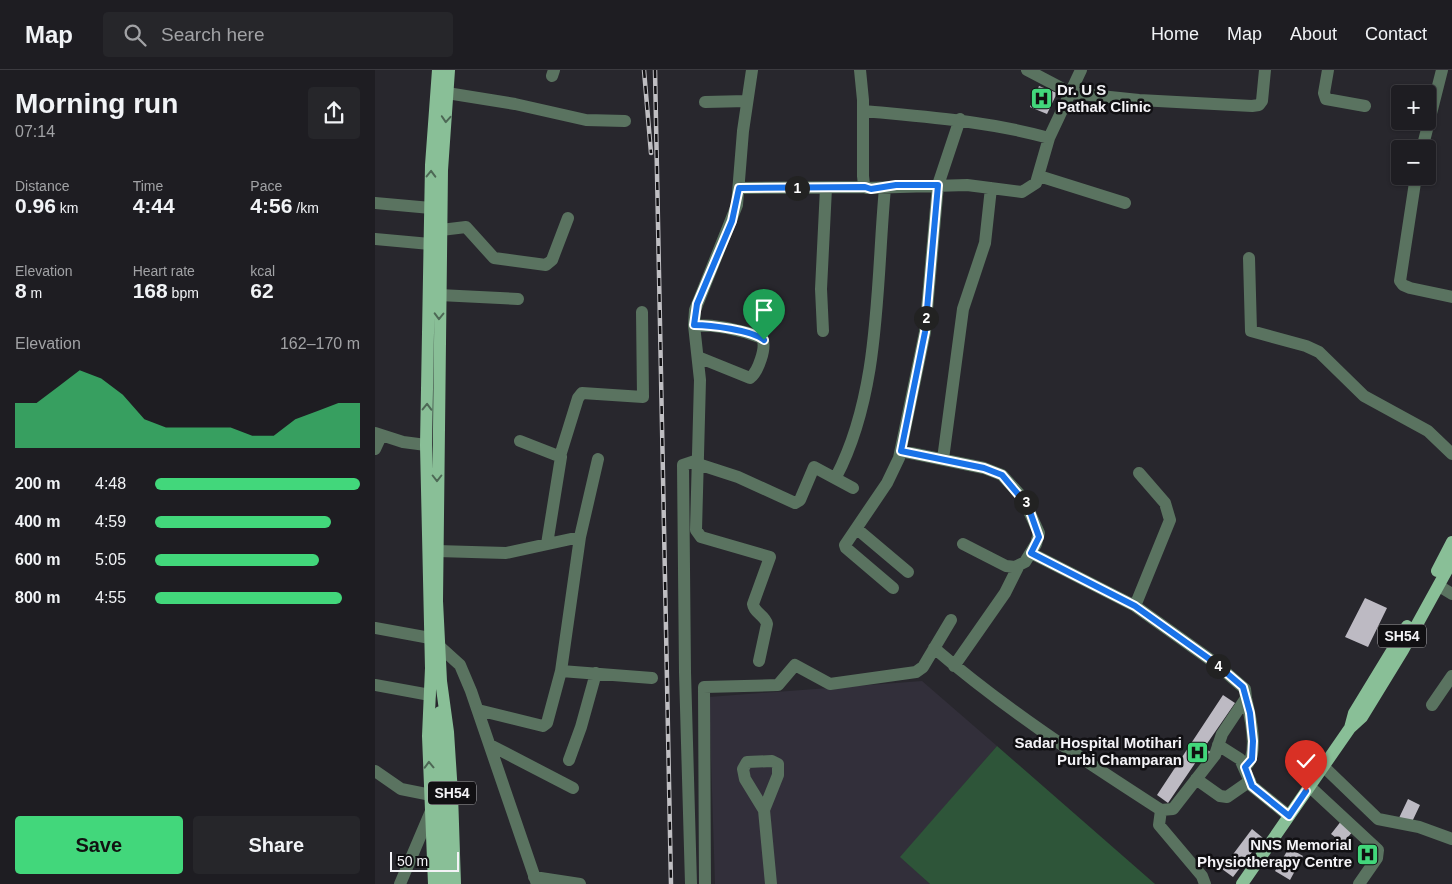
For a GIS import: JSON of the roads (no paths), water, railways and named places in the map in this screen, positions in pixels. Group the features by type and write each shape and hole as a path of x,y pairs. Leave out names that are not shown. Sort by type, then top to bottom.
{"main road":[{"path":"438,70 431,208 426,445 434,642 443,703"},
{"path":"429,700 434,642 437,551 439,295 449,70"},
{"name":"SH54","path":"1350,728 1354,713 1410,622 1452,542"},
{"name":"SH54","path":"1242,884 1350,728 1362,717 1439,586 1452,560"},
{"name":"SH54","path":"429,700 437,717 446,884"},
{"name":"SH54","path":"429,700 434,884"},
{"name":"SH54","path":"437,717 443,703"},
{"name":"SH54","path":"443,703 451,776 455,884"}],"street":[{"path":"752,70 741,144 739,188 732,221 697,304 694,325 700,380 697,534 701,538 767,555 770,558 753,604 755,610 765,618 767,624 759,661"},
{"path":"860,70 864,110 863,176 865,187"},
{"path":"1027,70 1071,93 1139,100 1257,106 1262,101 1265,70"},
{"path":"739,188 885,188 938,185 1022,192 1032,188 1039,176 1049,138 1081,70"},
{"path":"1327,70 1324,92 1326,99 1365,106"},
{"path":"1424,140 1442,70"},
{"path":"447,93 515,104 586,120 625,121"},
{"path":"705,102 747,101"},
{"path":"864,110 960,119 1020,130 1049,138"},
{"path":"893,588 846,548 845,543 857,529 887,483 901,451 925,332 938,185 960,119"},
{"path":"1039,176 1125,203"},
{"path":"1415,185 1401,281 1403,286 1409,288 1452,297"},
{"path":"823,331 821,289 826,188"},
{"path":"836,477 857,429 867,382 885,188"},
{"path":"943,459 963,309 985,243 991,188"},
{"path":"375,203 431,208"},
{"path":"441,230 469,228 486,251 494,258 546,265 552,260 568,218"},
{"path":"375,239 430,244"},
{"path":"1249,258 1251,331 1306,346 1319,352 1364,396 1416,423 1437,437 1452,454"},
{"path":"439,295 518,299"},
{"path":"547,544 560,456 578,398 582,393 643,397 642,312"},
{"path":"694,325 707,325 750,334 762,338 765,343 757,369 750,378 698,357"},
{"path":"375,449 378,435 426,445"},
{"path":"520,441 560,456"},
{"path":"901,451 993,471 1008,480 1028,506 1037,530 1038,540 1031,553 1018,567 1005,592 954,666"},
{"path":"478,710 545,726 556,694 561,670 580,537 598,458"},
{"path":"691,884 685,672 683,465 698,462 729,473 795,503 800,500 813,467 836,477 853,488"},
{"path":"1135,606 1170,520 1165,503 1139,474"},
{"path":"857,529 908,572"},
{"path":"437,551 506,553 580,537"},
{"path":"963,544 1006,566 1018,567"},
{"path":"1031,553 1135,606 1215,663 1245,689 1250,713 1253,752 1251,762 1245,767"},
{"path":"1439,586 1452,594"},
{"path":"705,884 704,687 778,685 795,665 830,684 912,673 923,667 951,620"},
{"path":"375,628 434,642 460,665 478,710 535,880 580,884"},
{"path":"934,648 991,696 1161,810 1173,809 1215,755 1222,734 1246,698"},
{"path":"561,670 652,678"},
{"path":"569,760 581,727 595,673"},
{"path":"1432,705 1452,676"},
{"path":"375,685 429,700"},
{"path":"490,745 573,788"},
{"path":"1218,745 1237,756 1256,789 1289,816"},
{"path":"1323,766 1378,819 1419,827 1452,839"},
{"path":"375,770 401,789 431,795"},
{"path":"1196,779 1220,796 1227,797 1250,781"},
{"path":"1309,786 1377,850 1377,858 1359,884"},
{"path":"763,810 771,884"},
{"path":"1161,810 1159,824 1202,876 1205,884"},
{"path":"400,884 431,811"}],"railway":[{"path":"644,70 651,153"},
{"path":"655,70 671,884"}],"place":[{"name":"Dr. U S Pathak Clinic","path":"1041,99"},
{"name":"Sadar Hospital Motihari Purbi Champaran","path":"1198,752"},
{"name":"NNS Memorial Physiotherapy Centre","path":"1368,854"}]}
